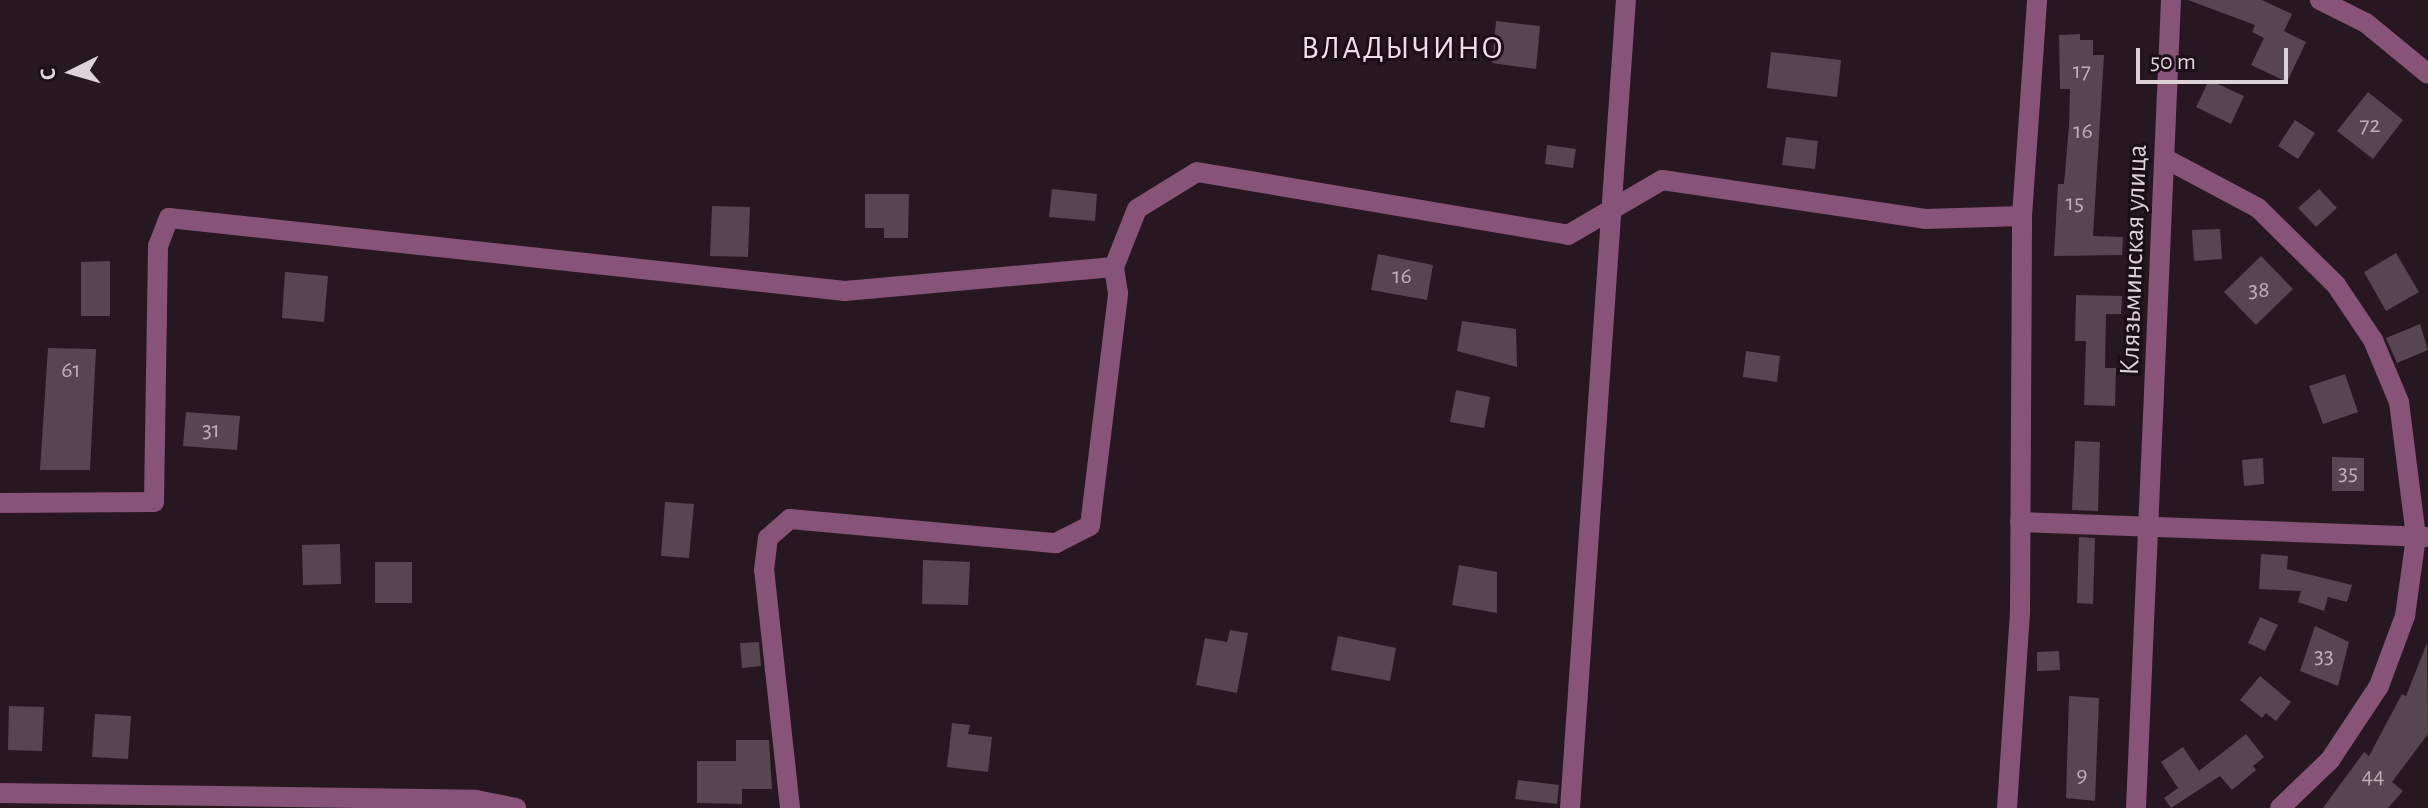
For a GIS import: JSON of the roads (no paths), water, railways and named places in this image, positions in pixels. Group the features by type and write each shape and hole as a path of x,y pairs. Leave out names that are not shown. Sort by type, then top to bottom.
{"street":[{"path":"1570,808 1617,202 1614,147 1626,0"},
{"path":"2007,808 2018,685 2022,216 2037,0"},
{"name":"Клязьминская улица","path":"2136,808 2152,523 2171,0"},
{"path":"2320,0 2366,23 2428,74"},
{"path":"2166,159 2258,208 2336,285 2373,340 2399,402 2422,537 2405,616 2379,686 2330,760 2280,808"},
{"path":"790,808 764,570 768,538 790,519 1056,543 1090,526 1118,293 1114,267 1137,209 1197,172 1568,235 1617,202 1662,180 1925,219 2022,216"},
{"path":"0,503 154,502 158,246 169,218 845,291 1114,267"},
{"path":"2020,522 2152,523 2422,537"},
{"path":"0,793 476,800 516,808"}],"district":[{"name":"ВЛАДЫЧИНО","path":"1403,48"}]}
